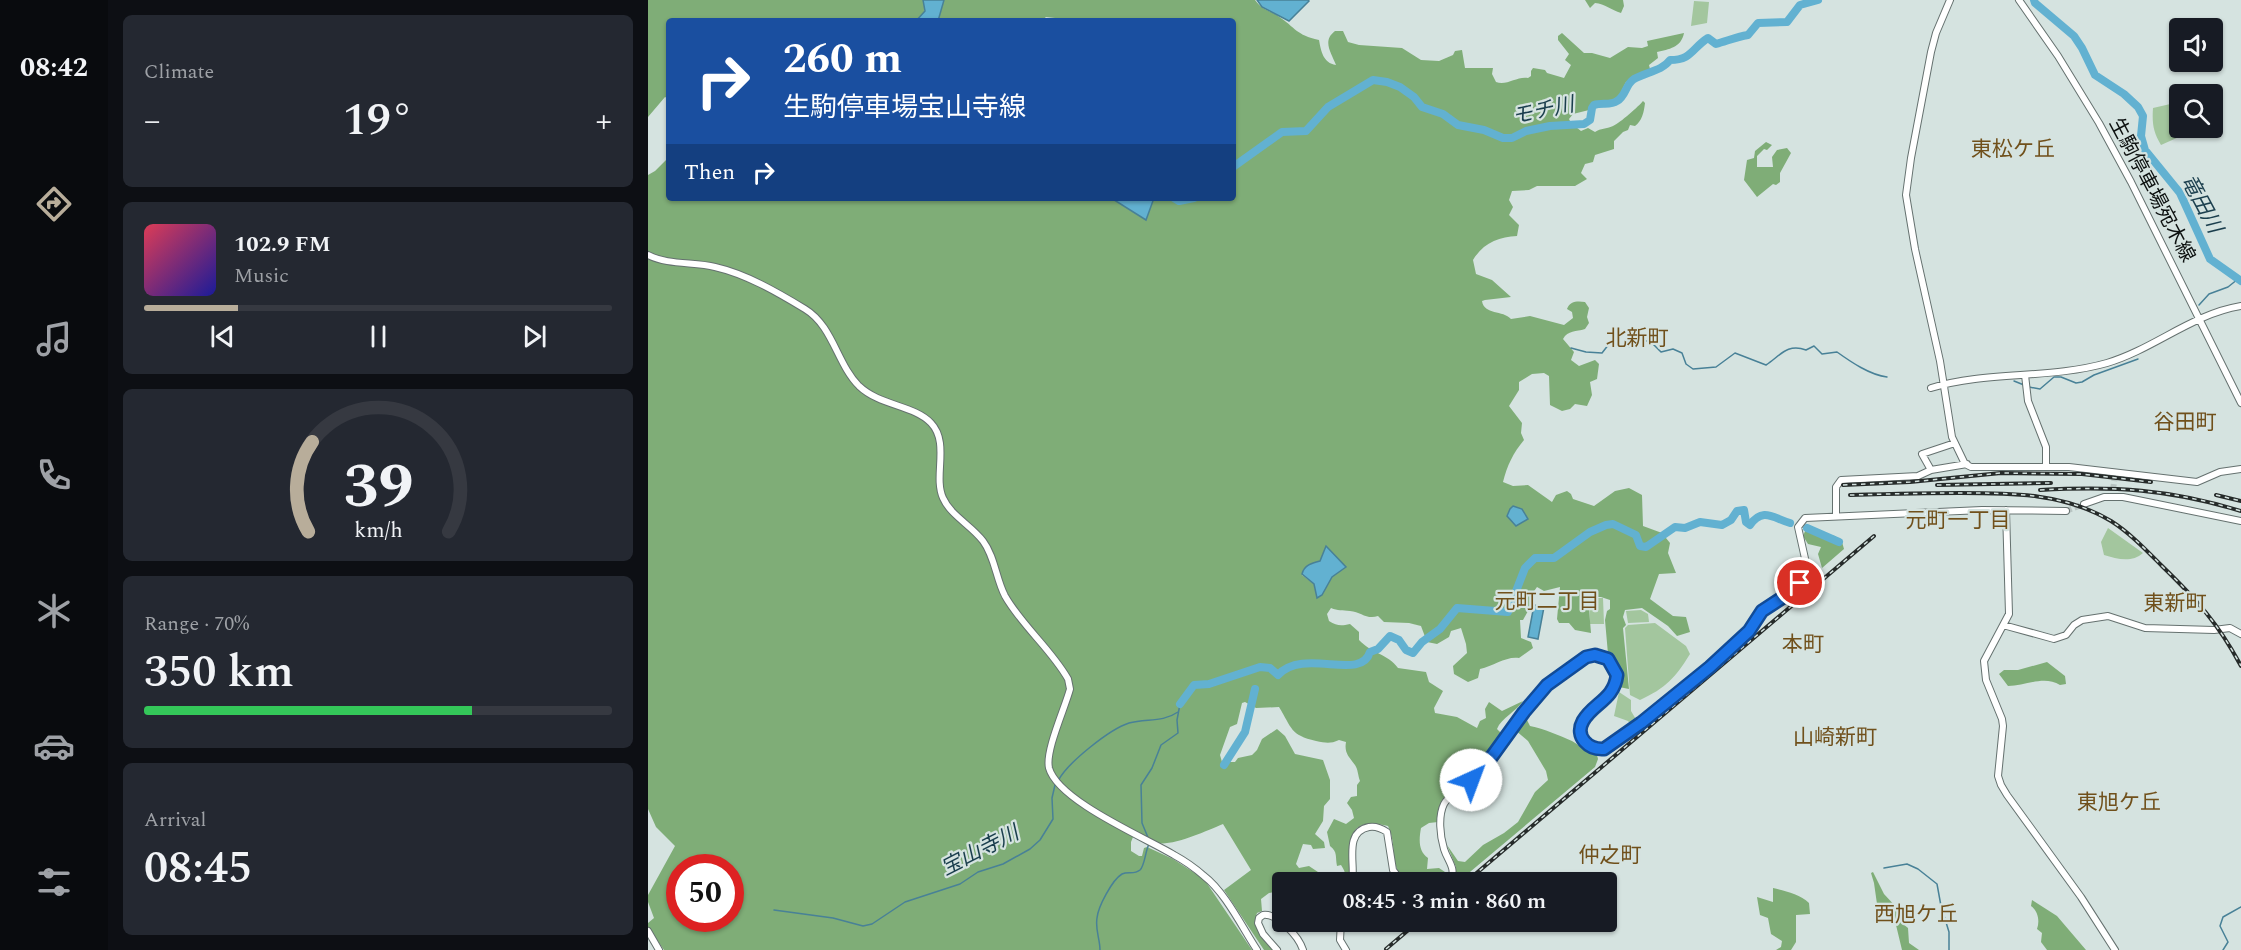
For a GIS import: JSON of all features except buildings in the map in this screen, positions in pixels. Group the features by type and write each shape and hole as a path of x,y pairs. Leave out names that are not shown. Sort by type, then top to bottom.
{"street":[{"path":"1950,0 1936,33 1931,52 1906,195 1915,249 1944,384 1952,437 1965,464"},
{"name":"生駒停車場宛木線","path":"2019,0 2058,56 2105,133 2241,403"},
{"path":"648,255 727,270 752,280 807,310 824,328 851,377 861,388 874,397 921,416 932,423 938,434 942,496 947,505 983,541 1004,595 1068,679 1070,689 1048,759 1054,778 1062,787 1096,812 1149,843 1173,854 1206,877 1217,888 1257,950"},
{"path":"1931,388 1944,384 2106,363 2139,351 2198,319 2241,306"},
{"path":"2025,375 2028,401 2046,447 2046,466"},
{"path":"1931,470 1922,454 1955,443"},
{"path":"1836,516 1836,487 1841,480 1918,476 1931,470 1965,464 1971,467 2046,466 2197,483 2220,472 2241,469"},
{"path":"2084,504 2113,493 2241,521"},
{"path":"2006,510 2008,614 1984,661 1986,680 2003,726 1998,776 2001,785 2115,950"},
{"path":"1453,872 1441,838 1444,804 1490,759 1547,685 1586,657 1595,655 1608,659 1615,669 1616,681 1603,703 1586,716 1580,730 1586,744 1592,748 1604,749 1612,745 1727,652 1749,631 1762,611 1796,588 1803,577 1806,563 1798,532 1800,521 1808,517 1863,517 2006,510 2066,511"},
{"path":"2003,625 2054,639 2066,635 2082,620 2108,616 2145,628 2214,630 2230,628 2241,634"},
{"path":"1352,872 1354,838 1362,830 1378,827 1386,832 1394,872"},
{"path":"1277,950 1259,926 1258,921 1263,915 1274,916 1300,941 1303,950"},
{"path":"648,931 660,950"},
{"path":"1340,932 1340,940 1346,950"}],"green space":[{"path":"648,0 923,0 925,9 919,18 666,18 666,98 648,117"},
{"path":"944,0 1255,0 1263,8 1301,33 1319,40 1323,56 1332,64 1336,65 1329,47 1329,39 1335,31 1343,31 1348,42 1402,48 1421,60 1439,61 1453,55 1455,51 1462,50 1465,68 1493,68 1492,74 1496,82 1500,83 1528,78 1533,68 1564,78 1571,65 1565,60 1569,54 1558,40 1558,36 1562,33 1584,53 1610,58 1628,47 1642,48 1648,46 1647,41 1684,33 1677,45 1657,52 1658,58 1649,65 1650,69 1626,82 1617,100 1593,102 1589,110 1573,114 1569,119 1581,131 1588,128 1595,132 1616,124 1643,101 1645,103 1639,122 1635,126 1630,125 1628,130 1614,141 1614,149 1595,155 1593,162 1585,164 1581,173 1587,179 1575,186 1537,186 1529,190 1512,191 1509,200 1513,207 1509,215 1519,225 1517,236 1492,242 1473,260 1476,274 1492,280 1511,297 1485,300 1482,301 1483,305 1511,319 1530,316 1564,325 1573,318 1572,312 1567,309 1570,304 1585,302 1589,308 1587,317 1589,323 1585,329 1570,333 1563,339 1574,352 1571,360 1579,366 1595,360 1599,364 1597,379 1590,382 1592,395 1587,406 1575,404 1570,409 1562,411 1550,405 1549,376 1544,373 1532,374 1519,382 1519,390 1509,406 1522,423 1521,433 1524,440 1511,460 1503,482 1513,486 1528,485 1552,502 1556,495 1567,491 1573,499 1594,506 1615,491 1629,488 1642,495 1643,526 1662,533 1670,543 1668,553 1676,573 1659,574 1650,599 1673,616 1686,617 1690,632 1677,636 1668,626 1642,608 1625,610 1623,617 1626,625 1623,628 1629,689 1619,687 1620,669 1616,661 1608,654 1605,620 1607,611 1610,609 1610,600 1588,597 1591,633 1575,630 1569,623 1559,623 1557,619 1560,587 1544,591 1537,587 1532,594 1534,600 1523,620 1520,620 1521,638 1531,642 1533,648 1519,658 1509,658 1480,669 1478,678 1468,682 1454,674 1453,666 1467,653 1461,628 1451,631 1449,637 1437,644 1427,642 1421,626 1384,622 1378,616 1371,617 1331,608 1327,614 1329,621 1334,624 1350,624 1359,632 1359,640 1398,668 1426,672 1429,682 1443,691 1434,708 1435,713 1457,717 1477,728 1480,721 1486,718 1485,709 1489,702 1502,711 1523,701 1499,725 1497,729 1503,735 1471,775 1443,800 1438,822 1429,823 1421,828 1420,844 1422,852 1428,858 1427,869 1439,868 1445,872 1398,872 1388,826 1372,824 1361,826 1354,831 1351,839 1351,872 1344,872 1341,865 1337,866 1327,832 1334,819 1346,824 1354,818 1347,803 1351,797 1357,796 1357,785 1360,781 1356,767 1346,752 1346,742 1339,740 1325,743 1307,739 1293,730 1279,707 1256,708 1245,702 1242,703 1237,724 1230,727 1220,755 1222,762 1235,762 1238,758 1252,755 1262,739 1277,729 1285,736 1295,754 1323,760 1330,780 1330,799 1324,806 1323,821 1315,834 1324,842 1325,848 1313,849 1311,845 1303,844 1296,864 1299,868 1309,866 1318,872 1272,872 1272,893 1261,899 1262,911 1257,913 1257,929 1274,950 1264,950 1224,890 1251,870 1223,824 1190,837 1164,843 1151,841 1135,832 1131,842 1131,851 1142,856 1144,848 1147,847 1173,859 1204,879 1252,950 664,950 648,927 648,923 654,918 648,895 666,862 666,932 744,932 744,854 671,854 675,846 656,827 648,809 648,175 666,160 666,201 1116,201 1146,220 1153,201 1236,201 1236,18 939,18","holes":["1324,555 1345,567 1332,577 1317,598 1314,584 1302,575 1304,569 1320,561"]},
{"path":"1585,0 1623,0 1624,6 1621,13 1595,3 1590,8"},
{"path":"1694,1 1709,2 1707,23 1691,26"},
{"path":"2169,104 2169,138 2177,138 2161,145 2154,127 2153,108"},
{"path":"1766,142 1772,145 1757,156 1757,167 1773,167 1772,157 1777,150 1787,148 1791,153 1780,173 1780,182 1773,184 1757,197 1744,180 1747,160 1754,158 1755,151"},
{"path":"2108,528 2143,553 2129,559 2104,555 2101,542"},
{"path":"1806,529 1835,536 1842,542 1844,549 1822,568 1818,554 1821,547 1808,544 1803,536"},
{"path":"1589,598 1603,598 1604,624 1590,624"},
{"path":"1641,610 1648,614 1649,622 1628,623 1626,611"},
{"path":"1655,623 1686,646 1690,654 1669,682 1640,700 1630,695 1625,628 1628,625"},
{"path":"2047,662 2065,676 2066,684 2041,681 2008,686 1999,674 2004,670 2018,670"},
{"path":"1619,692 1631,700 1631,711 1637,721 1632,726 1628,721 1614,716"},
{"path":"1523,719 1527,720 1530,726 1572,741 1597,755 1595,767 1470,872 1455,872 1456,867 1447,845 1458,861 1465,862 1483,845 1518,822 1535,792 1548,780 1546,771 1528,741 1515,730"},
{"path":"1873,872 1884,894 1897,908 1898,920 1908,928 1909,943 1919,950 1902,950 1896,925 1887,906 1877,904 1871,873"},
{"path":"1773,888 1797,895 1809,903 1810,914 1796,915 1796,942 1791,950 1776,950 1781,947 1782,941 1771,934 1768,918 1760,915 1757,897 1773,902"},
{"path":"2032,900 2057,916 2086,950 2047,950 2041,942 2042,933 2037,929 2038,916 2031,906"}],"water":[{"path":"923,0 944,0 939,18 919,18 925,11"},
{"path":"1257,0 1309,1 1289,21 1262,7"},
{"path":"1116,201 1153,201 1146,220"},
{"path":"1513,506 1522,509 1528,519 1516,526 1507,516"},
{"path":"1326,546 1346,567 1332,577 1322,595 1317,598 1314,584 1302,574 1306,566 1320,561"},
{"path":"1534,605 1544,607 1538,639 1528,637"}],"waterway":[{"name":"モチ川","path":"1236,165 1282,132 1306,131 1328,107 1373,80 1400,87 1414,97 1422,107 1443,114 1458,125 1484,130 1503,138 1512,138 1526,131 1550,126 1584,124 1590,120 1594,105 1617,101 1634,79 1658,69 1670,60 1687,56 1708,38 1716,44 1748,35 1758,23 1787,22 1800,5 1818,0"},
{"name":"竜田川","path":"2034,0 2074,36 2095,75 2124,94 2138,107 2143,116 2141,136 2145,150 2180,193 2210,259 2241,281"},
{"path":"2199,305 2209,294 2228,287 2238,279"},
{"path":"1571,348 1602,353 1609,344 1631,347 1649,340 1661,352 1673,349 1682,353 1686,364 1693,369 1716,367 1735,353 1766,365 1789,349 1806,350 1814,346 1822,354 1837,352 1867,371 1887,377"},
{"path":"2029,387 2040,389 2054,377 2061,377 2076,383 2082,382 2094,375 2138,359"},
{"path":"2014,381 2024,385"},
{"name":"宝山寺川","path":"1180,704 1194,685 1209,684 1260,667 1270,668 1278,675 1289,667 1302,664 1355,664 1365,660 1370,652 1378,649 1390,636 1399,640 1406,650 1413,653 1422,642 1440,629 1457,608 1508,612 1525,568 1535,558 1554,558 1590,532 1606,525 1613,524 1636,535 1640,546 1646,547 1675,527 1685,528 1700,522 1722,525 1731,520 1737,511 1744,510 1746,522 1750,525 1759,516 1764,515 1790,523"},
{"name":"宝山寺川","path":"1807,528 1839,542"},
{"name":"宝山寺川","path":"1224,765 1245,732 1255,689"},
{"name":"宝山寺川","path":"1149,840 1142,823 1141,785 1152,768 1161,745 1178,733 1177,720 1180,704"},
{"name":"宝山寺川","path":"1058,781 1079,756 1121,726 1166,718 1178,712"},
{"name":"宝山寺川","path":"774,910 833,918 863,926 872,924 905,902 960,884 978,872 1003,864 1030,849 1040,840 1053,819 1052,798 1055,785"},
{"name":"宝山寺川","path":"1100,950 1097,922 1103,901 1118,877 1124,873 1140,870 1149,844"},
{"path":"1884,868 1907,864 1918,869 1937,884 1949,932 1949,950"},
{"path":"2223,950 2228,942 2220,926 2223,917 2241,907"}],"tunnel":[{"path":"2113,490 2115,475"},
{"path":"2066,511 2084,504"}],"railway":[{"path":"1843,485 1910,482 2001,473 2082,474 2151,482"},
{"path":"1937,485 2051,483"},
{"path":"2040,490 2093,488 2142,491 2189,498 2241,511"},
{"path":"1850,495 2018,494 2056,500 2093,512 2111,521 2131,536 2185,590 2215,624 2241,666"},
{"path":"2216,495 2241,501"},
{"path":"1478,872 1874,536"},
{"path":"1386,949 1406,932"}],"district":[{"name":"東松ケ丘","path":"2013,150"},
{"name":"北新町","path":"1637,339"},
{"name":"谷田町","path":"2185,423"},
{"name":"元町一丁目","path":"1958,521"},
{"name":"元町二丁目","path":"1547,602"},
{"name":"東新町","path":"2175,604"},
{"name":"本町","path":"1803,645"},
{"name":"山崎新町","path":"1835,738"},
{"name":"東旭ケ丘","path":"2119,803"},
{"name":"仲之町","path":"1610,856"},
{"name":"西旭ケ丘","path":"1916,915"}],"route":[{"path":"1471,780 1547,685 1586,657 1595,655 1608,659 1617,675 1614,687 1608,696 1603,703 1586,716 1580,730 1586,744 1598,750 1612,745 1694,681 1749,631 1762,611 1800,583"}]}
